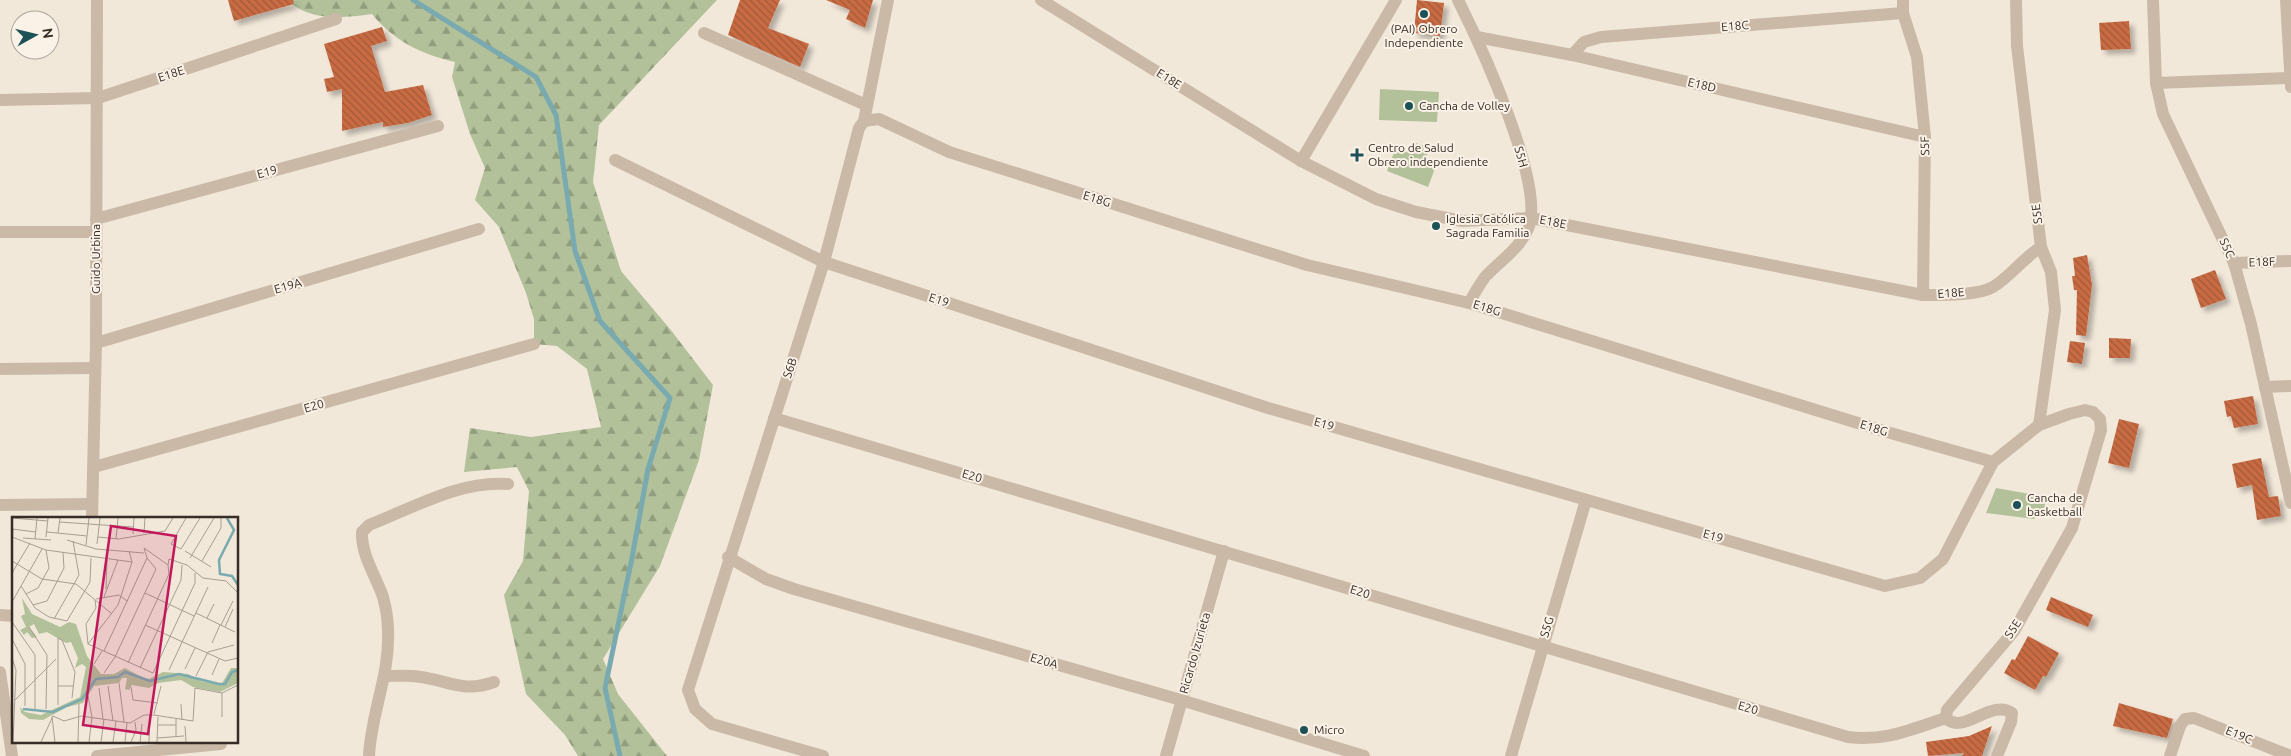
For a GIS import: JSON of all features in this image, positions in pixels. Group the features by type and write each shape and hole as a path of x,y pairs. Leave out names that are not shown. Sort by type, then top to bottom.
{"street":[{"name":"Guido Urbina","path":"92,517 96,343 97,0"},
{"name":"S6B","path":"823,756 712,724 695,709 688,690 728,557 824,262 859,128 864,121 888,0"},
{"name":"E18E","path":"1041,0 1301,161 1376,199 1416,212 1462,221 1531,218 1923,295 1955,295 1991,288 2011,273 2027,256 2041,247"},
{"path":"1301,161 1396,0"},
{"name":"S5H","path":"1458,0 1477,37 1512,126 1527,176 1532,206 1531,218 1524,237 1485,277 1469,303"},
{"name":"S5E","path":"1946,718 1950,704 2014,631 2072,528 2101,430 2100,419 2094,412 2085,410 2039,425 2055,310 2051,272 2041,247 2017,46 2016,0"},
{"name":"S5C","path":"2153,0 2156,83 2163,114 2234,264 2251,324 2291,503"},
{"path":"2156,83 2290,81 2286,0"},
{"name":"E18C","path":"1572,55 1584,42 1601,37 1903,6"},
{"name":"S5F","path":"1903,6 1917,57 1925,137 1923,295"},
{"name":"E18E","path":"0,100 98,98 336,19"},
{"path":"704,33 866,106"},
{"name":"E18D","path":"1477,37 1572,55 1925,137"},
{"name":"E18G","path":"864,121 880,119 949,152 1307,265 1469,303 1878,429 1993,462"},
{"name":"E19","path":"0,232 96,225 438,126"},
{"name":"E19","path":"615,160 824,262 1268,408 1885,586 1920,578 1943,559 1993,462"},
{"name":"E19A","path":"96,343 479,229"},
{"name":"E18F","path":"2234,264 2291,261"},
{"name":"E20","path":"94,467 534,344"},
{"path":"0,369 95,368"},
{"path":"2264,388 2291,386"},
{"name":"E20","path":"774,418 1848,737 1867,740 1884,738 1946,718"},
{"path":"1993,462 2039,425"},
{"path":"369,756 375,708 385,676 388,654 388,629 383,598 362,543 362,532 369,525 462,488 485,484 508,484"},
{"name":"S5G","path":"1511,756 1586,500"},
{"path":"0,505 91,504"},
{"name":"Ricardo Izurieta","path":"1166,756 1224,551"},
{"name":"E20A","path":"728,557 766,579 794,590 1181,700 1364,756"},
{"path":"385,676 419,676 464,688 476,688 494,682"},
{"path":"5,678 12,756"},
{"path":"1946,718 1949,722 1959,724 1997,710 2010,711 2013,716 1997,756"},
{"name":"E19C","path":"2170,756 2180,726 2186,719 2204,720 2291,756"},
{"path":"97,756 222,747"}],"green space":[{"path":"287,0 717,0 599,125 593,182 621,271 670,329 713,385 699,460 660,566 603,659 618,694 667,756 578,756 565,735 526,694 504,595 523,561 529,491 517,467 464,472 470,428 531,437 601,427 587,369 557,346 534,344 534,319 526,293 499,227 475,200 485,168 470,134 452,77 455,62 431,55 409,45 389,32 372,14 327,17 306,12"},
{"name":"Cancha de Volley","path":"1380,89 1439,92 1437,122 1379,120"},
{"name":"Cancha de Volley","path":"1413,142 1430,148 1426,158 1437,163 1428,187 1387,171 1396,147 1409,153"},
{"name":"Cancha de basketball","path":"1996,488 2046,497 2044,512 2034,519 1986,513"}],"building":[{"path":"228,0 293,0 294,4 234,21"},
{"path":"740,0 780,0 768,28 809,44 800,67 728,35"},
{"path":"826,0 873,0 865,28 846,19 850,10"},
{"path":"1417,0 1444,3 1440,36 1414,33"},
{"path":"2129,21 2131,49 2101,50 2099,23"},
{"path":"382,27 387,41 371,46 385,92 423,85 432,115 408,123 383,127 383,122 342,131 342,89 327,92 324,79 334,77 324,44"},
{"path":"2087,255 2092,285 2086,336 2076,335 2077,290 2074,290 2072,276 2075,276 2073,258"},
{"path":"2215,270 2226,299 2201,308 2191,279"},
{"path":"2109,338 2131,339 2130,358 2109,358"},
{"path":"2070,341 2085,343 2082,364 2067,362"},
{"path":"2253,396 2258,424 2234,428 2231,416 2227,417 2224,401"},
{"path":"2119,419 2139,424 2129,468 2108,463"},
{"path":"2261,458 2269,497 2278,496 2281,516 2257,520 2252,485 2237,488 2232,464"},
{"path":"2051,597 2093,615 2088,627 2046,610"},
{"path":"2028,636 2059,653 2046,677 2043,676 2035,690 2004,673 2012,659 2015,660"},
{"path":"2119,703 2173,719 2167,738 2113,726"},
{"path":"1992,726 1982,756 1962,756 1964,753 1928,756 1926,742 1969,736"}],"waterway":[{"path":"413,0 536,77 556,115 575,251 600,321 670,398 648,469 605,688 620,756"}],"place":[{"name":"(PAI) Obrero Independiente","path":"1424,14"},
{"name":"Cancha de Volley","path":"1409,106"},
{"name":"Centro de Salud Obrero independiente","path":"1357,155"},
{"name":"Iglesia Católica Sagrada Familia","path":"1436,226"},
{"name":"Cancha de basketball","path":"2017,505"},
{"name":"Micro","path":"1304,730"}]}
